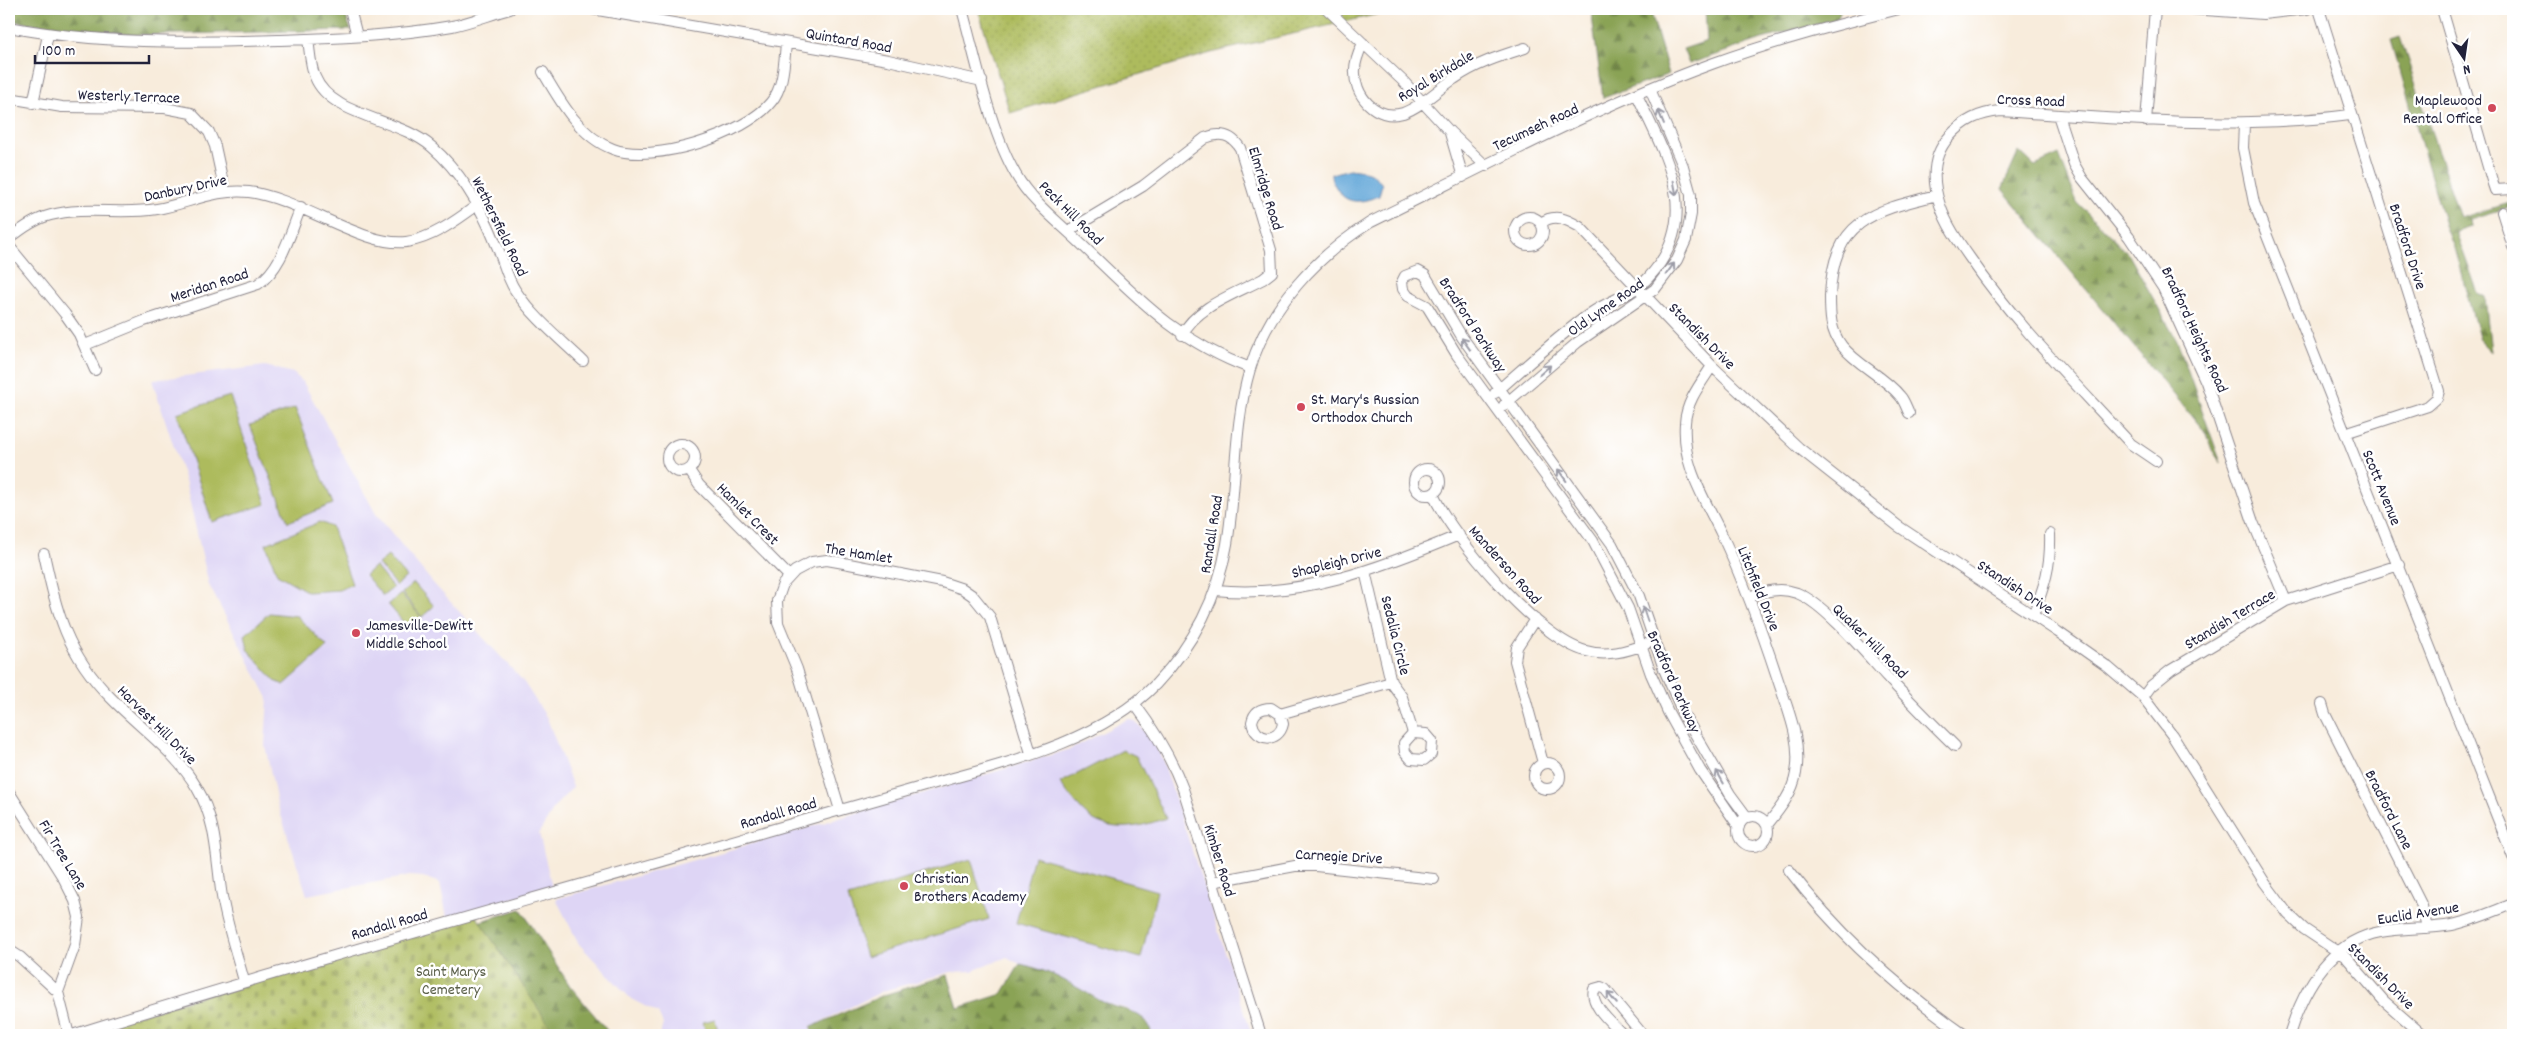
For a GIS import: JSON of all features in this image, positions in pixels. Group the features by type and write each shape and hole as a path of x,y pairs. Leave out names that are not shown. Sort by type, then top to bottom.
{"street":[{"path":"350,9 357,36"},
{"path":"9,27 48,34 118,42 209,43 357,36 453,26 510,9"},
{"name":"Quintard Road","path":"592,9 786,44 888,60 982,81"},
{"name":"Peck Hill Road","path":"962,9 1005,154 1017,176 1068,231 1152,311 1182,335 1225,358 1250,368"},
{"path":"1328,9 1423,101 1450,132 1486,166"},
{"name":"Tecumseh Road","path":"1250,368 1269,327 1284,302 1317,263 1347,237 1371,222 1637,94 1762,47 1879,11 1899,9"},
{"path":"2146,121 2155,9"},
{"path":"2191,9 2263,14 2307,9"},
{"name":"Bradford Drive","path":"2319,9 2350,115 2439,391 2436,398 2428,406 2345,433"},
{"path":"2442,9 2493,184 2496,190 2513,188"},
{"path":"33,103 48,34"},
{"name":"Wethersfield Road","path":"308,39 315,77 333,101 405,129 430,146 462,180 496,243 515,290 583,361"},
{"path":"543,72 566,109 583,129 596,140 625,153 658,154 687,147 712,138 760,113 772,101 778,90 786,44"},
{"name":"Royal Birkdale","path":"1363,44 1355,69 1355,82 1360,94 1371,107 1385,114 1400,114 1481,64 1525,48"},
{"name":"Old Lyme Road","path":"1498,410 1578,342 1611,317 1655,290 1677,260 1686,240 1691,214 1691,195 1683,166 1650,89"},
{"name":"Old Lyme Road","path":"1489,398 1592,313 1637,287 1649,277 1670,243 1678,219 1678,204 1666,157 1637,94"},
{"name":"Westerly Terrace","path":"9,98 62,108 165,108 191,114 209,132 215,146 225,192"},
{"name":"Cross Road","path":"2156,461 2132,444 2001,300 1957,239 1945,218 1937,195 1934,169 1937,154 1944,142 1968,120 1989,112 2001,111 2146,121 2244,124 2312,120 2350,115"},
{"name":"Bradford Heights Road","path":"2058,115 2074,164 2082,178 2134,243 2163,288 2206,382 2253,522 2286,602"},
{"name":"Scott Avenue","path":"2244,124 2242,148 2254,202 2513,857"},
{"path":"1450,132 1463,177"},
{"name":"Elmridge Road","path":"1068,231 1143,186 1205,138 1215,134 1225,134 1236,141 1240,148 1271,250 1272,272 1263,279 1200,312 1188,323 1182,335"},
{"name":"Danbury Drive","path":"9,239 36,221 50,215 71,211 140,211 158,209 225,192 248,192 279,198 346,227 393,243 408,242 422,238 456,220 476,206"},
{"path":"1909,412 1901,396 1850,355 1840,344 1832,328 1830,316 1831,286 1837,253 1846,236 1857,224 1877,213 1937,195"},
{"name":"Meridan Road","path":"85,345 144,321 258,284 267,278 277,264 301,207"},
{"path":"2502,212 2513,247"},
{"name":"Standish Drive","path":"1541,223 1555,217 1566,219 1580,226 1712,366 1799,448 1898,526 2108,667 2143,697 2164,723 2265,883 2288,914 2304,929 2346,957 2384,1001 2423,1035"},
{"path":"9,246 65,314 85,345 95,370"},
{"name":"Bradford Parkway","path":"1747,817 1730,794 1683,713 1654,641 1639,596 1612,544 1462,337 1425,275 1418,271 1405,276 1402,289 1408,296 1427,306 1457,355 1593,541 1628,608 1641,646 1668,712 1700,770 1739,827 1740,838 1746,844 1754,846 1762,843 1767,837 1767,825"},
{"name":"Litchfield Drive","path":"1712,366 1688,407 1684,422 1685,447 1693,479 1734,561 1749,597 1794,729 1798,754 1796,774 1786,800 1767,825"},
{"name":"Randall Road","path":"70,1035 244,981 840,810 1031,753 1074,738 1134,703 1153,687 1183,652 1216,590 1227,544 1240,418 1250,368"},
{"name":"Hamlet Crest","path":"689,470 699,485 790,576"},
{"name":"Manderson Road","path":"1434,494 1459,536 1501,586 1558,639 1586,651 1601,654 1624,651 1654,641"},
{"path":"2033,615 2046,584 2050,568 2050,534"},
{"name":"Shapleigh Drive","path":"1216,590 1247,593 1292,588 1365,572 1459,536"},
{"name":"Harvest Hill Drive","path":"44,554 56,608 65,633 77,656 111,698 182,766 202,797 216,839 221,891 244,981"},
{"name":"The Hamlet","path":"790,576 803,565 827,560 942,582 963,589 973,596 990,617 1031,753"},
{"name":"Standish Terrace","path":"2143,697 2151,686 2171,670 2286,602 2399,565"},
{"name":"Sedalia Circle","path":"1365,572 1391,682 1402,697 1413,733"},
{"path":"790,576 783,584 777,601 778,623 797,669 840,810"},
{"name":"Quaker Hill Road","path":"1749,597 1761,592 1784,590 1799,594 1854,640 1955,746"},
{"path":"1535,619 1517,647 1516,661 1543,764"},
{"path":"1280,714 1391,682"},
{"name":"Kimber Road","path":"1134,703 1156,731 1172,759 1261,1035"},
{"name":"Bradford Lane","path":"2322,704 2325,714 2422,906 2427,928"},
{"name":"Fir Tree Lane","path":"9,792 64,879 75,901 79,917 76,945 58,992"},
{"path":"1739,827 1747,817 1756,816 1767,825"},
{"name":"Carnegie Drive","path":"1212,882 1295,866 1316,866 1434,879"},
{"path":"1789,870 1811,899 1857,946 1898,984 1965,1035"},
{"name":"Euclid Avenue","path":"2289,1035 2303,997 2318,973 2338,952 2368,935 2454,924 2513,904"},
{"path":"9,950 20,956 58,992 70,1035"},
{"path":"1623,1035 1595,1003 1592,995 1594,989 1601,987 1605,989 1643,1035"}],"shaded area":[{"name":"Jamesville-DeWitt Middle School","path":"265,366 293,373 303,382 376,514 433,583 523,681 547,718 573,787 556,805 539,833 552,887 447,917 440,883 423,877 410,876 307,895 277,803 265,745 268,698 209,585 185,481 152,380"},
{"name":"Christian Brothers Academy","path":"1128,719 1135,721 1153,740 1163,761 1252,1035 1152,1035 1148,1022 1128,1009 1102,1002 1092,995 1035,967 1020,964 1007,957 972,971 951,972 883,991 810,1027 812,1035 660,1035 663,1024 658,1013 631,999 579,944 556,899 786,834 1071,749"}],"green space":[{"path":"12,9 343,9 351,30 135,35 9,21 9,11"},
{"path":"978,9 1400,9 1211,53 1010,113"},
{"path":"1591,9 1650,9 1669,74 1603,98"},
{"path":"1705,9 1841,9 1837,19 1762,39 1689,64 1683,49 1707,41"},
{"path":"2400,37 2460,218 2513,202 2513,206 2470,219 2471,227 2456,232 2478,293 2485,297 2491,352 2480,341 2391,40"},
{"path":"2019,151 2035,166 2059,155 2077,202 2129,255 2178,343 2221,463 2212,450 2206,433 2002,189"},
{"path":"230,396 266,504 212,522 177,413"},
{"path":"295,408 333,504 288,522 250,425"},
{"path":"320,522 332,527 352,584 339,590 308,592 277,574 266,544"},
{"path":"388,556 406,577 396,586 378,564"},
{"path":"375,566 393,588 383,596 365,575"},
{"path":"414,583 434,606 422,617 402,593"},
{"path":"401,594 421,617 408,628 388,604"},
{"path":"269,613 297,616 327,647 284,685 275,681 248,650 245,635"},
{"path":"1123,750 1136,756 1166,818 1149,824 1130,827 1103,824 1084,813 1060,783"},
{"path":"1034,856 1157,891 1141,958 1016,923"},
{"path":"971,859 989,919 866,957 848,897"},
{"path":"521,909 570,986 611,1035 443,1035 321,969"},
{"name":"Saint Marys Cemetery","path":"475,914 556,1035 72,1035"},
{"path":"1020,964 1052,974 1107,1004 1135,1013 1146,1021 1152,1035 813,1035 811,1027 884,995 948,975 958,1008 1002,994"},
{"path":"715,1019 719,1035 706,1035 703,1022"}],"water":[{"path":"1350,169 1366,171 1375,176 1382,184 1379,196 1356,201 1350,200 1341,194 1333,182 1331,174"}],"place":[{"name":"Maplewood Rental Office","path":"2492,108"},
{"name":"St. Mary's Russian Orthodox Church","path":"1301,407"},
{"name":"Jamesville-DeWitt Middle School","path":"356,633"},
{"name":"Christian Brothers Academy","path":"904,886"}]}
